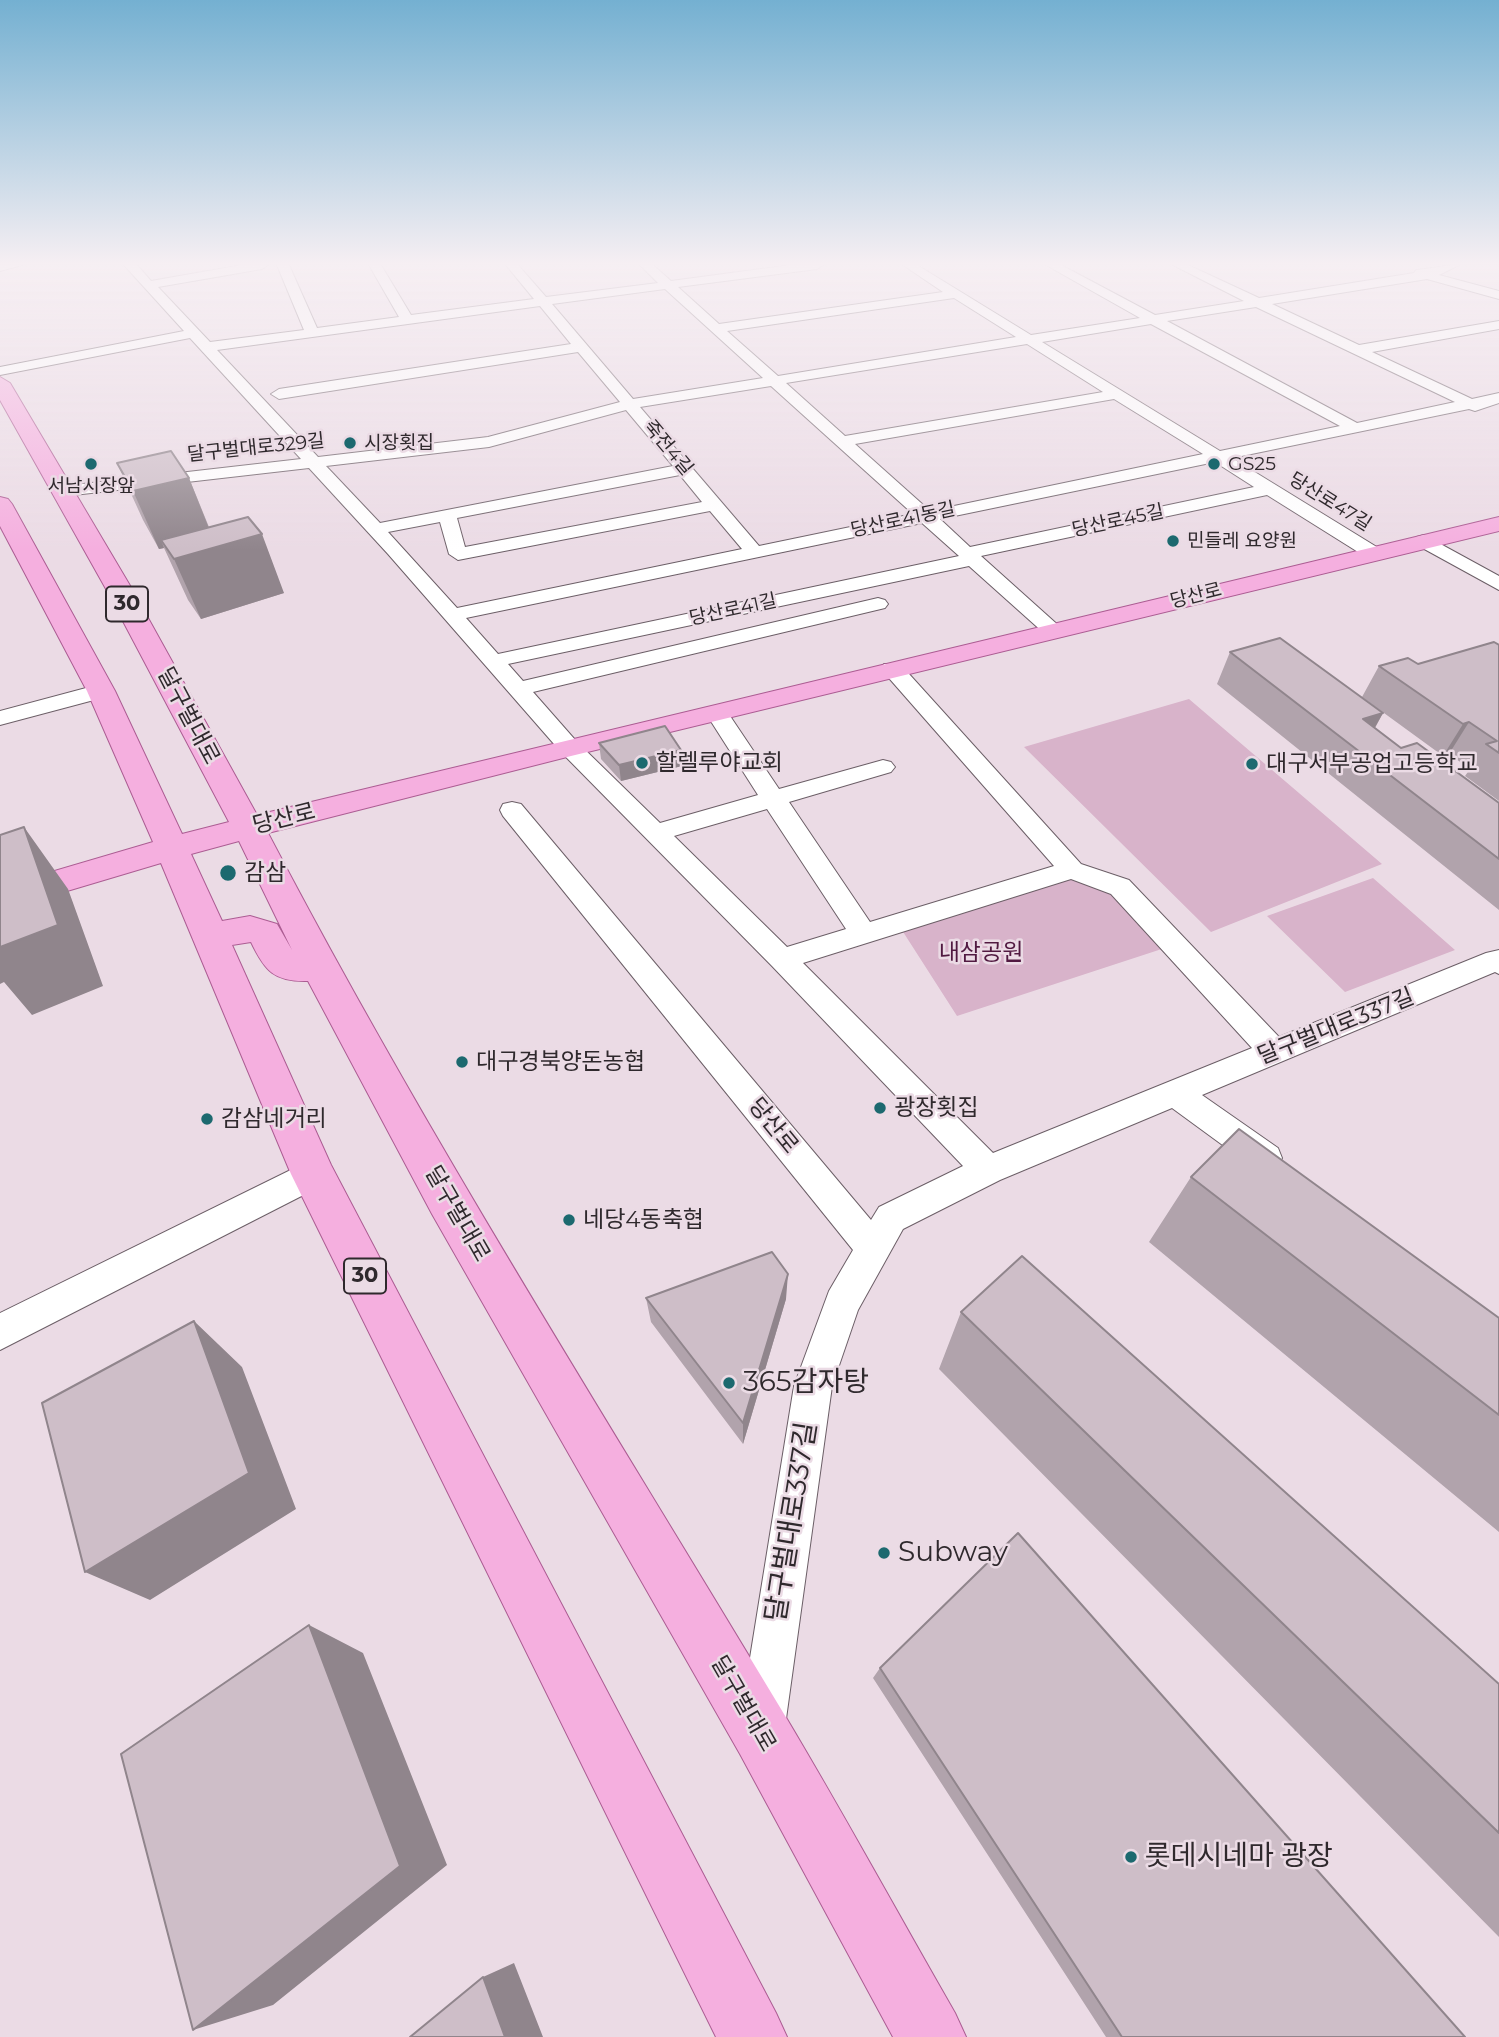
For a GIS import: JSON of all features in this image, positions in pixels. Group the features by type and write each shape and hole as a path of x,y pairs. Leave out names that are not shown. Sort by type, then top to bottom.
{"main road":[{"name":"달구벌대로","path":"0,383 65,491 248,827 318,967 448,1200 761,1733 931,2037"},
{"name":"30","path":"1,509 101,691 313,1174 752,2037"},
{"name":"당산로","path":"0,899 248,827 1052,630 1499,524"},
{"path":"212,939 236,929 251,928 264,933 280,963 294,969 318,967"}],"street":[{"path":"0,371 56,360"},
{"path":"218,360 395,550 569,747 782,959 988,1170"},
{"path":"279,394 498,360"},
{"name":"죽전4길","path":"593,360 753,551"},
{"path":"752,360 1052,630"},
{"name":"달구벌대로329길","path":"65,491 489,442 631,404 905,360"},
{"name":"당산로47길","path":"1061,360 1373,553"},
{"path":"1228,360 1354,428"},
{"path":"1378,360 1471,404"},
{"path":"842,441 1116,394"},
{"name":"당산로41동길","path":"453,615 1471,404 1494,406"},
{"path":"375,529 685,469"},
{"name":"당산로45길","path":"970,556 1269,489"},
{"name":"죽전4길","path":"447,514 458,554 714,505"},
{"path":"1424,541 1499,584"},
{"name":"당산로41길","path":"493,661 970,556"},
{"name":"당산로41길","path":"519,689 878,604"},
{"path":"892,669 1072,870 1120,887 1275,1052"},
{"path":"0,718 101,691"},
{"path":"716,712 863,934"},
{"path":"655,833 883,768"},
{"name":"당산로","path":"512,810 873,1248"},
{"path":"782,959 1072,870"},
{"name":"달구벌대로337길","path":"761,1733 813,1386 842,1303 891,1217 988,1170 1498,961"},
{"path":"1175,1093 1287,1173"},
{"path":"0,1332 313,1174"}],"green space":[{"path":"1189,699 1382,864 1211,932 1024,747"},
{"name":"내삼공원","path":"1072,870 1120,887 1174,945 957,1016 898,924"},
{"path":"1373,878 1455,950 1345,992 1267,916"}],"building":[{"path":"171,451 189,478 133,491 117,463"},
{"path":"248,517 262,534 174,559 161,540"},
{"path":"1280,638 1383,713 1363,719 1401,748 1417,743 1499,803 1499,859 1230,652"},
{"path":"1494,642 1499,645 1499,753 1486,744 1497,741 1469,722 1463,724 1379,666 1408,658 1418,664"},
{"path":"665,726 681,750 619,765 599,743"},
{"path":"24,827 58,925 0,947 0,835"},
{"path":"1239,1129 1499,1318 1499,1415 1191,1177"},
{"name":"365감자탕","path":"772,1252 788,1274 743,1423 646,1298"},
{"path":"1022,1256 1499,1684 1499,1833 961,1312"},
{"path":"194,1321 249,1473 85,1572 42,1403"},
{"name":"롯데시네마 광장","path":"1018,1533 1465,2037 1122,2037 880,1668"},
{"path":"309,1625 400,1866 193,2030 121,1754"},
{"path":"483,1977 505,2037 410,2037"}],"place":[{"name":"시장횟집","path":"350,443"},
{"name":"서남시장앞","path":"91,464"},
{"name":"GS25","path":"1214,464"},
{"name":"민들레 요양원","path":"1173,541"},
{"name":"할렐루야교회","path":"642,763"},
{"name":"대구서부공업고등학교","path":"1252,764"},
{"name":"감삼","path":"228,873"},
{"name":"대구경북양돈농협","path":"462,1062"},
{"name":"광장횟집","path":"880,1108"},
{"name":"감삼네거리","path":"207,1119"},
{"name":"네당4동축협","path":"569,1220"},
{"name":"365감자탕","path":"729,1383"},
{"name":"Subway","path":"884,1553"},
{"name":"롯데시네마 광장","path":"1131,1857"}]}
